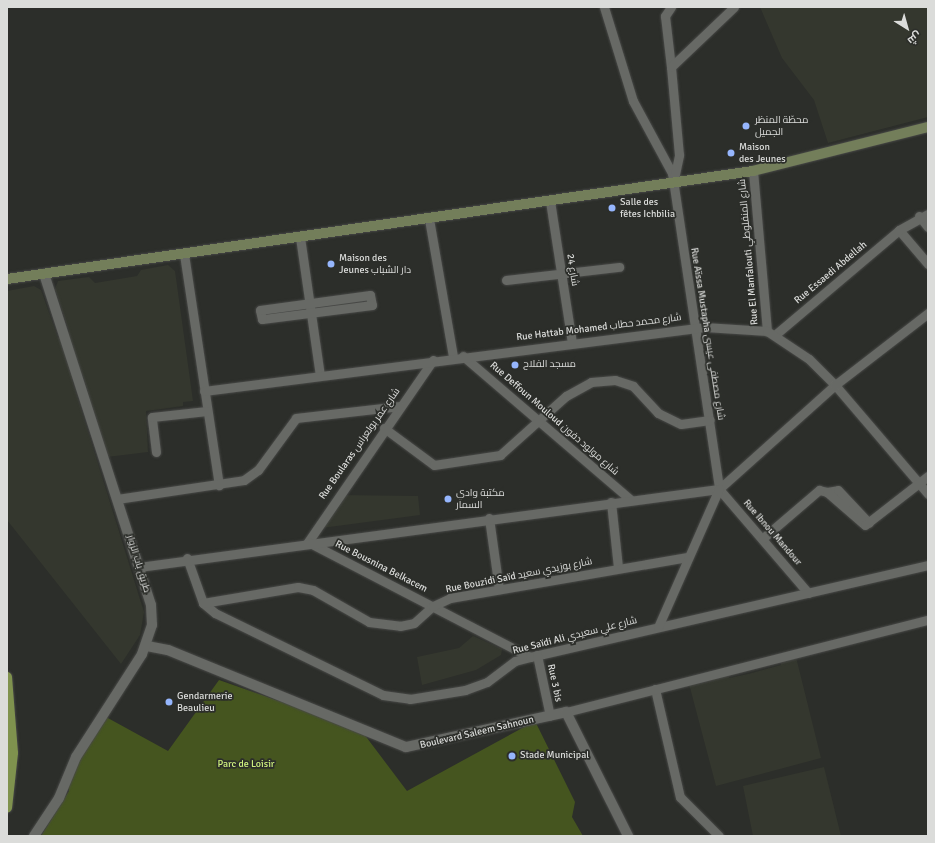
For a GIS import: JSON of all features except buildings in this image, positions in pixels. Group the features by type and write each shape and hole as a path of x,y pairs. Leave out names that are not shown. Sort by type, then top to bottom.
{"main road":[{"path":"7,279 753,171 928,127"},
{"path":"7,677 13,753 7,808"}],"street":[{"path":"604,7 632,101 671,169 674,182"},
{"path":"671,7 665,16 679,155 674,182"},
{"path":"671,67 734,7"},
{"name":"Rue El Manfalouti شارع المنفلوطي","path":"753,171 772,332"},
{"name":"Rue Aïssa Mustapha شارع مصطفى عيسى","path":"674,182 694,328 710,420 719,489"},
{"name":"شارع 24","path":"550,201 572,342"},
{"path":"924,215 928,227"},
{"name":"Rue Essaedi Abdellah","path":"772,332 899,230 924,215"},
{"path":"429,219 453,358"},
{"path":"899,230 928,264"},
{"path":"300,237 320,375"},
{"path":"184,254 219,485"},
{"path":"506,280 619,267"},
{"name":"طريق باب الزوار","path":"34,836 57,802 76,757 147,646 152,615 139,567 44,274"},
{"path":"370,295 372,305 262,319 260,310 310,302 370,295"},
{"path":"658,627 687,557 719,489 836,385 928,313"},
{"name":"Rue Hattab Mohamed شارع محمد حطاب","path":"204,391 463,356 694,328 772,332"},
{"path":"772,332 836,385 928,494"},
{"name":"Rue Deffoun Mouloud شارع مولود دفون","path":"463,356 538,422 630,499"},
{"name":"Rue Boularas شارع عمر بولعراس","path":"308,542 384,428 433,360"},
{"path":"384,428 434,465 500,454 566,396 591,382 615,380 633,386 658,413 681,424 710,420"},
{"path":"117,498 219,485 244,480 258,470 296,418 400,406"},
{"path":"156,452 152,417 207,411"},
{"path":"763,538 815,492 827,492 861,525 869,523 928,476"},
{"path":"139,567 187,558 630,499 719,489"},
{"name":"Rue Ibnou Mandour","path":"719,489 763,538 808,593"},
{"path":"611,502 618,568"},
{"path":"489,518 499,589"},
{"name":"Rue Bousnina Belkacem","path":"308,542 534,656"},
{"name":"Rue Bouzidi Saïd شارع بوزيدي سعيد","path":"203,603 298,587 313,590 369,622 387,626 414,623 433,606 450,598 687,557"},
{"path":"187,558 203,603"},
{"name":"Rue Saïdi Ali شارع علي سعيدي","path":"203,603 238,625 383,695 410,699 465,690 487,682 515,661 534,656 928,565"},
{"path":"628,836 566,712 928,620"},
{"name":"Boulevard Saleem Sahnoun","path":"147,646 168,650 406,747 566,712"},
{"name":"Rue 3 bis","path":"534,656 550,716"},
{"path":"655,689 680,797 719,836"}],"shaded area":[{"path":"760,7 928,7 928,117 828,143 814,100 782,58"},
{"path":"168,265 175,271 193,401 183,402 183,406 146,411 148,452 107,457 83,376 72,380 144,612 140,635 121,664 7,520 7,291 34,286 41,290 58,338 69,331 55,289 58,281 89,277 95,283 137,276 141,270"},
{"path":"337,495 418,496 420,515 314,529"},
{"path":"473,636 502,649 501,655 476,670 422,685 417,657 459,648"},
{"path":"795,653 821,758 716,786 688,680 728,670 729,678 748,674 781,665 780,658"},
{"path":"824,767 841,836 753,836 743,786"}],"green space":[{"name":"Parc de Loisir","path":"219,680 361,730 407,791 535,721 575,802 572,817 583,836 41,836 69,791 66,780 106,717 168,751"}],"place":[{"name":"محطّة المنظر الجميل","path":"746,126"},
{"name":"Maison des Jeunes","path":"731,153"},
{"name":"Salle des fêtes Ichbilia","path":"612,208"},
{"name":"Maison des Jeunes دار الشباب","path":"331,264"},
{"name":"مسجد الفلاح","path":"515,365"},
{"name":"مكتبة وادي السمار","path":"448,499"},
{"name":"Gendarmerie Beaulieu","path":"169,702"},
{"name":"Stade Municipal","path":"512,756"}]}
